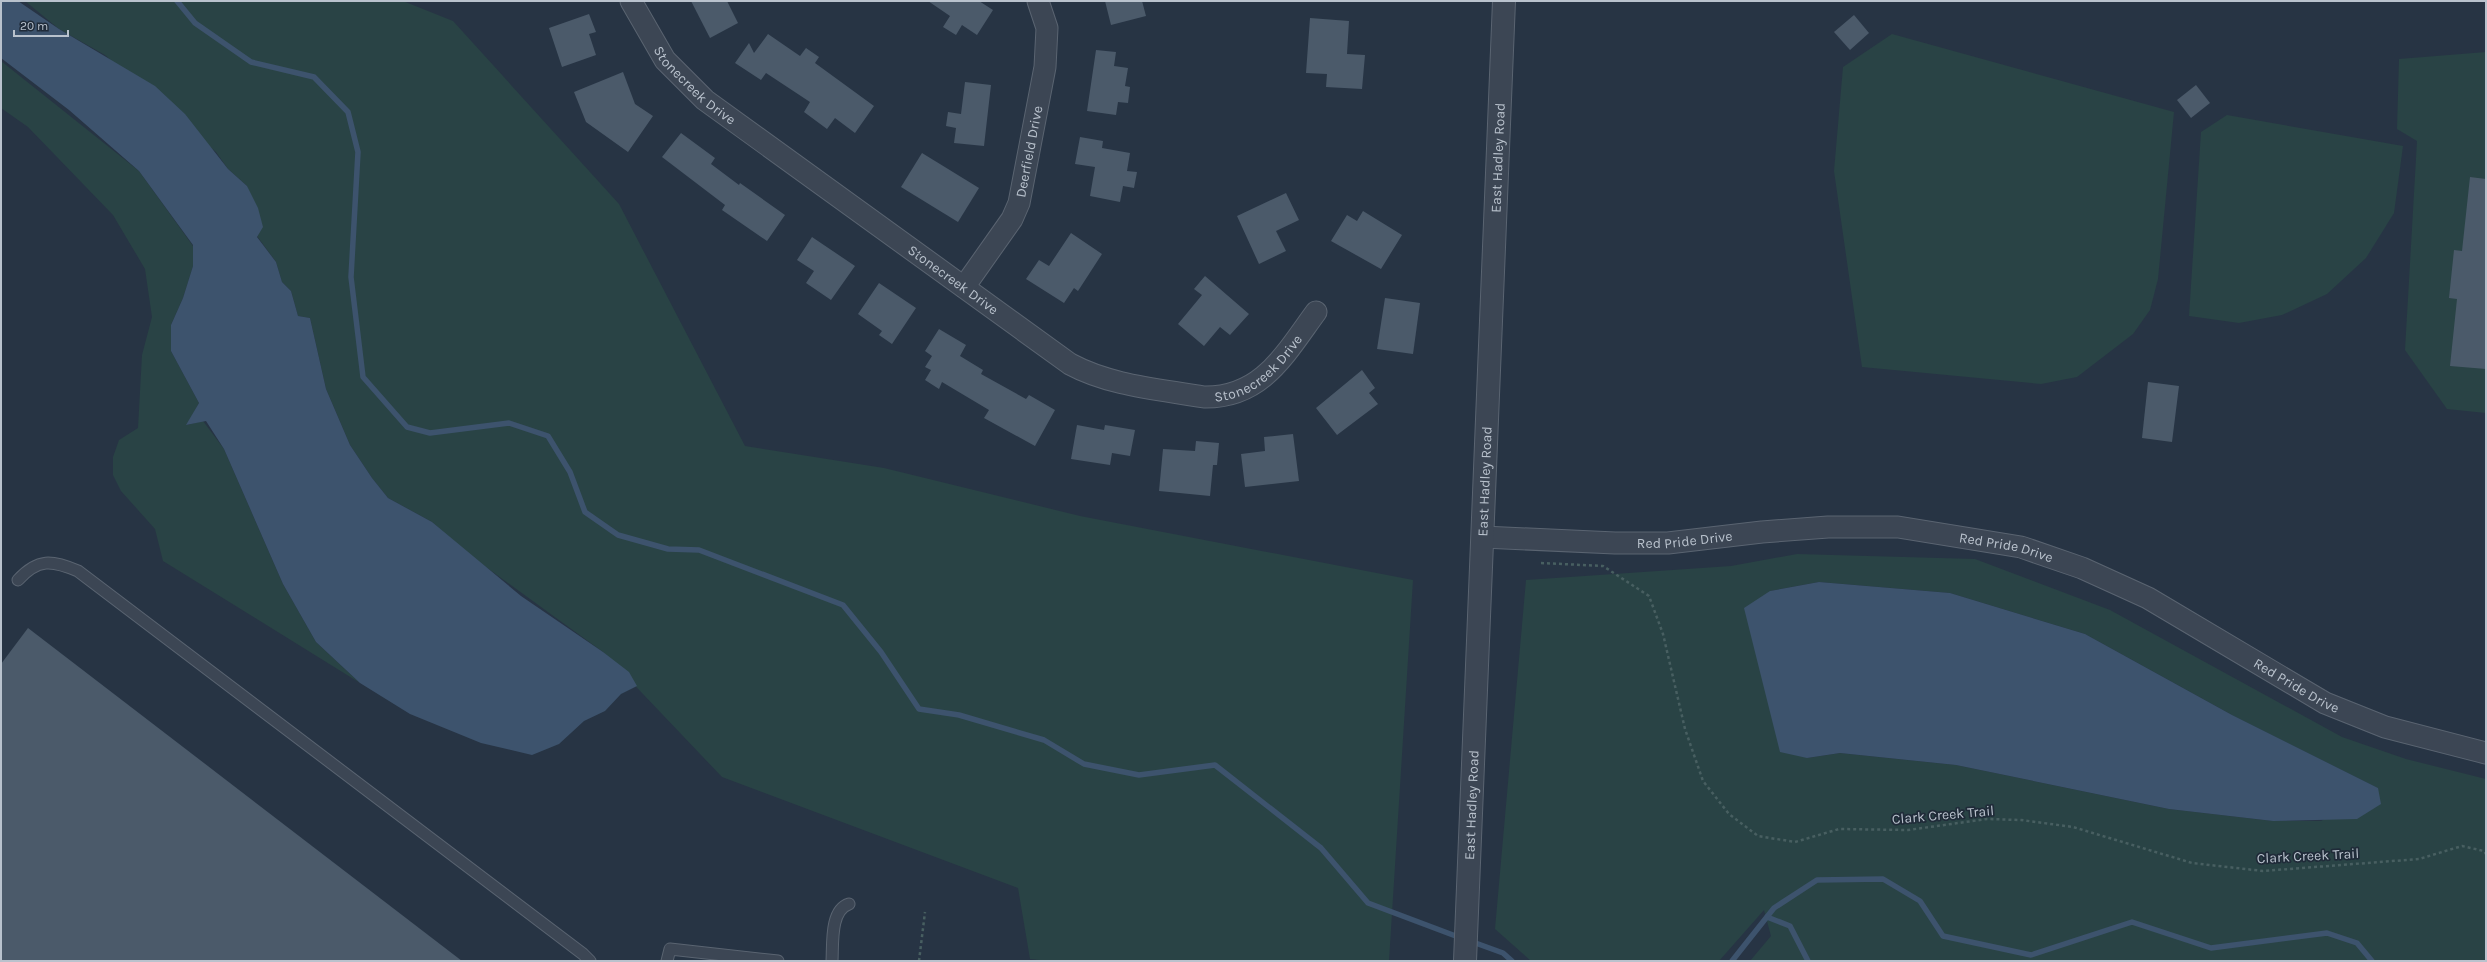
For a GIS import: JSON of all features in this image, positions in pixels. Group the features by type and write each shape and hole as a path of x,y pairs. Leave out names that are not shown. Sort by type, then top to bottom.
{"street":[{"name":"Stonecreek Drive","path":"631,1 665,60 705,100 1070,364 1083,371 1111,380 1204,396 1219,397 1235,394 1262,379 1275,367 1316,312"},
{"name":"Deerfield Drive","path":"964,287 1012,219 1019,203 1045,67 1047,28 1038,1"},
{"name":"East Hadley Road","path":"1465,961 1504,1"},
{"name":"Red Pride Drive","path":"1483,537 1615,544 1668,543 1762,532 1828,527 1898,527 2021,547 2082,568 2148,598 2325,703 2385,727 2486,753"}],"lane":[{"path":"18,580 29,568 36,564 64,565 78,571 583,954 590,961"},
{"path":"832,961 837,913 842,906 849,904"},
{"path":"667,961 670,949 778,961"}],"path":[{"name":"Clark Creek Trail","path":"1541,563 1603,566 1649,596 1663,634 1685,729 1703,781 1729,814 1758,836 1795,842 1839,830 1908,830 1987,819 2021,820 2072,827 2192,863 2263,871 2418,859 2462,846 2484,851 2486,854"},
{"path":"919,961 925,912"}],"green space":[{"path":"25,1 403,1 453,21 619,204 745,446 884,468 1080,516 1413,580 1389,961 1049,961 1030,959 1018,888 722,777 603,652 468,554 432,522 388,498 372,478 350,445 326,389 310,318 298,316 291,291 282,282 276,262 257,236 247,186 228,169 216,152 105,55 59,29"},
{"path":"1892,34 2174,112 2158,279 2150,310 2133,334 2077,377 2041,384 1862,367 1834,171 1843,67"},
{"path":"2486,52 2486,413 2447,409 2405,350 2417,141 2397,129 2399,59"},
{"path":"1,61 139,171 193,246 193,266 183,298 171,325 171,351 199,403 187,425 203,421 224,449 283,584 316,642 360,683 163,561 155,529 121,491 113,475 113,457 119,440 138,428 142,355 152,317 145,269 113,215 28,127 1,108"},
{"path":"2227,115 2403,146 2394,213 2366,258 2327,294 2282,315 2239,323 2189,316 2201,132"},
{"path":"1797,554 1975,559 2110,610 2342,737 2406,759 2486,779 2486,961 1750,961 1771,936 1764,910 1719,961 1531,961 1495,929 1526,580 1731,566","holes":["1819,582 1950,593 2085,634 2232,715 2378,788 2321,821 2273,821 2169,809 1956,765 1840,753 1807,758 1770,591"]}],"water":[{"path":"1,1 18,1 59,29 155,86 185,114 228,169 247,186 258,208 263,227 257,237 276,262 282,282 291,291 298,316 310,318 326,389 350,445 372,478 388,498 432,522 521,596 603,652 629,672 637,686 621,694 605,711 584,721 559,744 532,755 481,743 410,714 360,683 316,642 283,584 224,449 206,421 186,425 199,403 171,351 171,325 183,298 193,266 193,245 139,171 69,110 1,58"},
{"path":"1819,582 1950,593 2085,634 2232,715 2378,788 2381,804 2357,819 2273,821 2169,809 1956,765 1840,753 1807,758 1780,752 1744,608 1770,591"}],"building":[{"path":"691,1 727,1 738,23 710,38"},
{"path":"928,1 979,1 993,10 977,35 962,25 956,35 943,27 950,16"},
{"path":"1105,1 1142,1 1146,16 1111,25"},
{"path":"589,14 596,32 589,34 596,55 562,67 549,28"},
{"path":"1854,15 1869,33 1850,50 1834,32"},
{"path":"1310,18 1349,21 1347,54 1365,55 1362,89 1326,87 1327,74 1306,73"},
{"path":"768,34 800,56 806,48 819,57 815,63 874,106 855,133 835,118 827,129 804,112 810,102 766,73 761,80 735,63 749,43 754,53"},
{"path":"1096,50 1116,52 1114,66 1128,68 1125,86 1130,87 1128,103 1118,102 1116,115 1087,111"},
{"path":"623,72 635,104 653,116 628,152 586,122 574,92"},
{"path":"965,82 991,85 984,146 954,143 956,128 946,126 948,112 961,114"},
{"path":"2196,85 2210,103 2191,118 2177,100"},
{"path":"681,133 715,158 711,164 739,185 740,183 785,215 767,241 722,210 725,205 662,157"},
{"path":"1080,137 1103,141 1102,148 1130,153 1127,171 1137,172 1134,188 1123,186 1120,202 1090,196 1095,167 1075,164"},
{"path":"922,153 979,188 958,222 901,187"},
{"path":"2470,177 2486,179 2486,369 2450,366 2457,299 2449,298 2454,250 2462,251"},
{"path":"1286,193 1299,220 1276,231 1286,251 1259,264 1237,216"},
{"path":"1363,211 1402,235 1381,269 1331,241 1347,215 1357,221"},
{"path":"1071,233 1102,254 1078,291 1074,288 1064,303 1026,279 1039,260 1049,266"},
{"path":"812,237 855,266 831,300 806,283 814,271 797,260"},
{"path":"1205,276 1249,314 1230,335 1220,327 1204,346 1178,324 1202,295 1194,289"},
{"path":"879,283 916,308 892,344 879,335 882,331 858,314"},
{"path":"1385,298 1420,303 1413,354 1377,349"},
{"path":"939,329 966,345 960,356 983,370 981,374 1026,399 1029,395 1055,410 1035,446 984,418 989,410 942,382 939,389 925,380 931,370 925,367 932,356 925,351"},
{"path":"1362,370 1375,388 1369,393 1378,404 1337,435 1316,408"},
{"path":"2148,382 2179,386 2172,442 2142,438"},
{"path":"1077,425 1104,430 1105,425 1135,430 1130,456 1112,453 1110,465 1071,459"},
{"path":"1293,434 1299,481 1245,487 1241,454 1265,451 1264,437"},
{"path":"1196,441 1219,443 1217,465 1213,465 1210,496 1159,491 1163,449 1195,451"},
{"path":"28,628 462,961 1,961 1,664"}],"waterway":[{"path":"177,1 195,23 251,62 314,77 348,112 358,152 351,277 363,377 407,427 430,433 509,423 548,436 570,472 585,512 618,535 668,549 699,550 843,605 881,652 919,709 959,715 1044,740 1084,764 1139,775 1215,765 1321,848 1368,903 1461,938"},
{"path":"1732,961 1774,908 1817,880 1883,879 1920,901 1943,936 2031,955 2132,922 2211,948 2327,933 2357,943 2372,961"},
{"path":"1767,917 1790,926 1808,961"},
{"path":"1470,941 1503,953 1512,961"}]}
